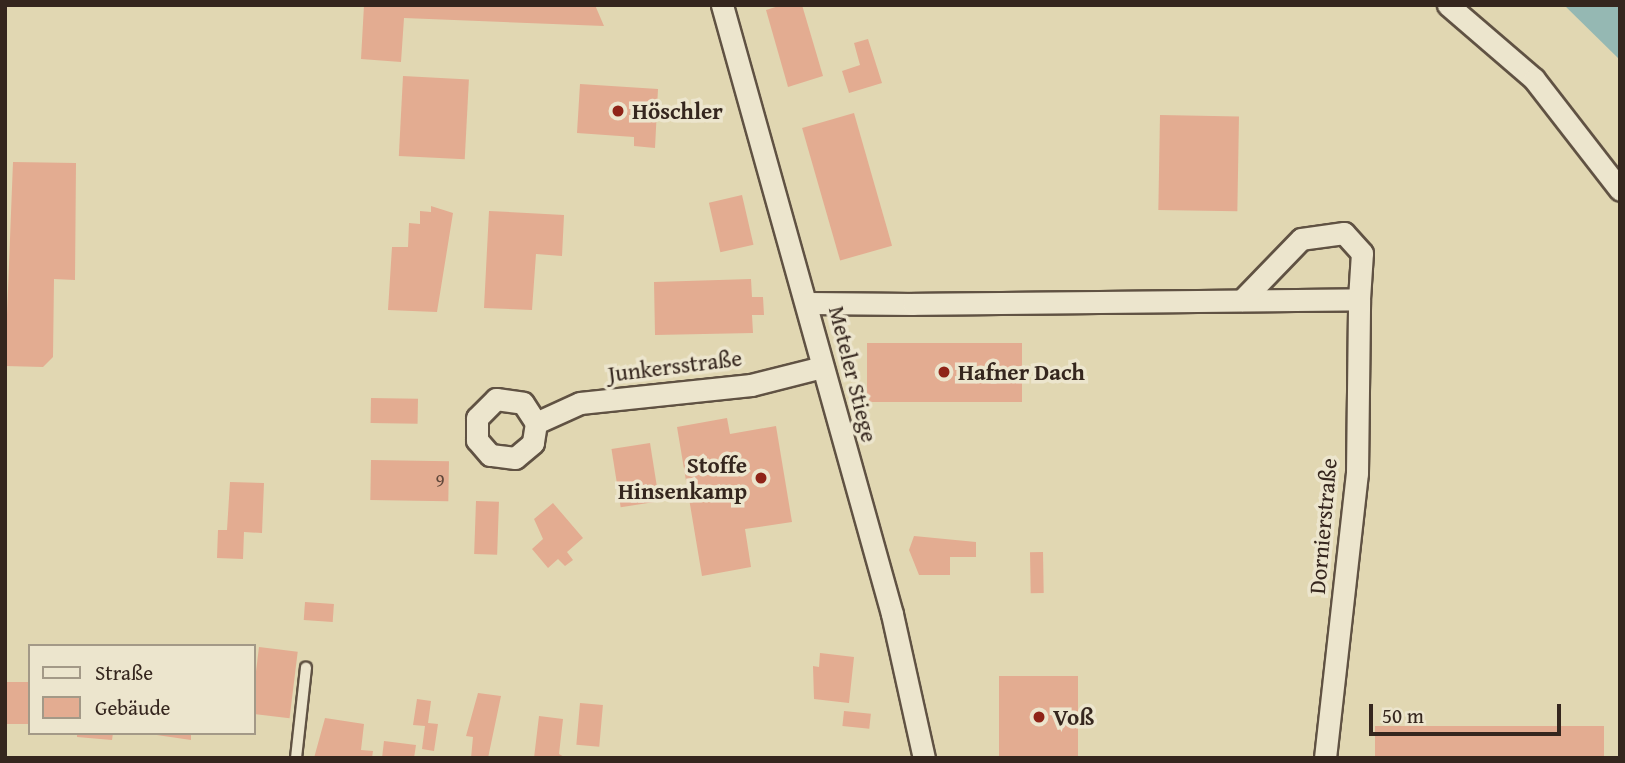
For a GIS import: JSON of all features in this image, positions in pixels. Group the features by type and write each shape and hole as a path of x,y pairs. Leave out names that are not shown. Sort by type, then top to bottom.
{"street":[{"name":"Meteler Stiege","path":"722,5 808,303 822,367 892,614 923,758"},
{"path":"1448,5 1535,79 1620,190"},
{"name":"Dornierstraße","path":"1242,300 1301,239 1331,232 1344,233 1362,253 1357,473 1325,758"},
{"path":"808,303 1359,299"},
{"name":"Junkersstraße","path":"536,422 580,403 751,384 822,367"}],"lane":[{"path":"296,758 306,668"}],"water":[{"path":"1564,5 1620,5 1620,60"}],"building":[{"path":"364,5 595,5 604,26 404,18 401,62 361,59"},
{"path":"782,5 802,5 823,76 788,87 766,10"},
{"path":"868,39 882,83 849,93 842,71 860,65 854,43"},
{"path":"403,76 469,79 465,159 399,156"},
{"name":"Höschler","path":"580,84 658,89 655,148 634,146 634,137 577,133"},
{"path":"854,113 892,246 840,261 802,128"},
{"path":"1160,115 1239,116 1237,211 1158,210"},
{"path":"13,162 76,163 75,280 54,279 53,357 43,367 5,366"},
{"path":"742,195 753,245 720,252 709,203"},
{"path":"431,206 453,213 437,312 388,310 392,247 408,247 409,223 420,224 420,211 431,212"},
{"path":"489,211 564,215 562,256 536,254 532,310 484,308"},
{"path":"751,279 752,297 763,297 764,315 752,315 753,333 655,335 654,282"},
{"name":"Hafner Dach","path":"867,343 1022,343 1022,402 867,402"},
{"path":"371,398 418,399 418,424 371,423"},
{"path":"727,418 730,434 776,426 792,522 745,529 751,567 702,576 677,427"},
{"path":"650,443 659,501 621,507 611,449"},
{"path":"371,460 449,461 448,501 370,500"},
{"path":"230,482 264,483 262,533 244,532 243,559 217,558 218,530 227,530"},
{"path":"476,501 499,502 497,555 474,554"},
{"path":"553,503 583,538 567,552 573,560 565,566 558,559 548,568 532,549 543,539 534,519"},
{"path":"914,536 976,542 976,557 950,557 950,575 919,575 909,550"},
{"path":"1030,552 1043,552 1044,593 1031,593"},
{"path":"305,602 334,604 333,622 304,620"},
{"path":"259,647 298,652 290,718 256,714"},
{"path":"820,653 854,657 849,703 814,699 813,666 819,667"},
{"name":"Voß","path":"999,676 1078,676 1078,758 999,758"},
{"path":"5,682 28,682 28,724 5,724"},
{"path":"478,693 501,696 488,758 471,758 473,737 466,736"},
{"path":"417,699 431,701 428,723 438,724 434,751 422,749 425,726 413,725"},
{"path":"580,703 603,705 599,747 576,745"},
{"path":"844,711 871,714 869,729 842,726"},
{"path":"539,716 563,719 559,754 566,758 534,758"},
{"path":"325,718 364,724 361,750 373,751 372,758 314,758"},
{"path":"1375,726 1604,726 1604,758 1375,758"},
{"path":"77,735 113,735 112,740"},
{"path":"157,735 191,735 191,740"},
{"path":"384,741 416,745 414,758 382,758"}],"place":[{"name":"Höschler","path":"618,111"},
{"name":"Hafner Dach","path":"944,372"},
{"name":"Stoffe Hinsenkamp","path":"761,478"},
{"name":"Voß","path":"1039,717"}]}
